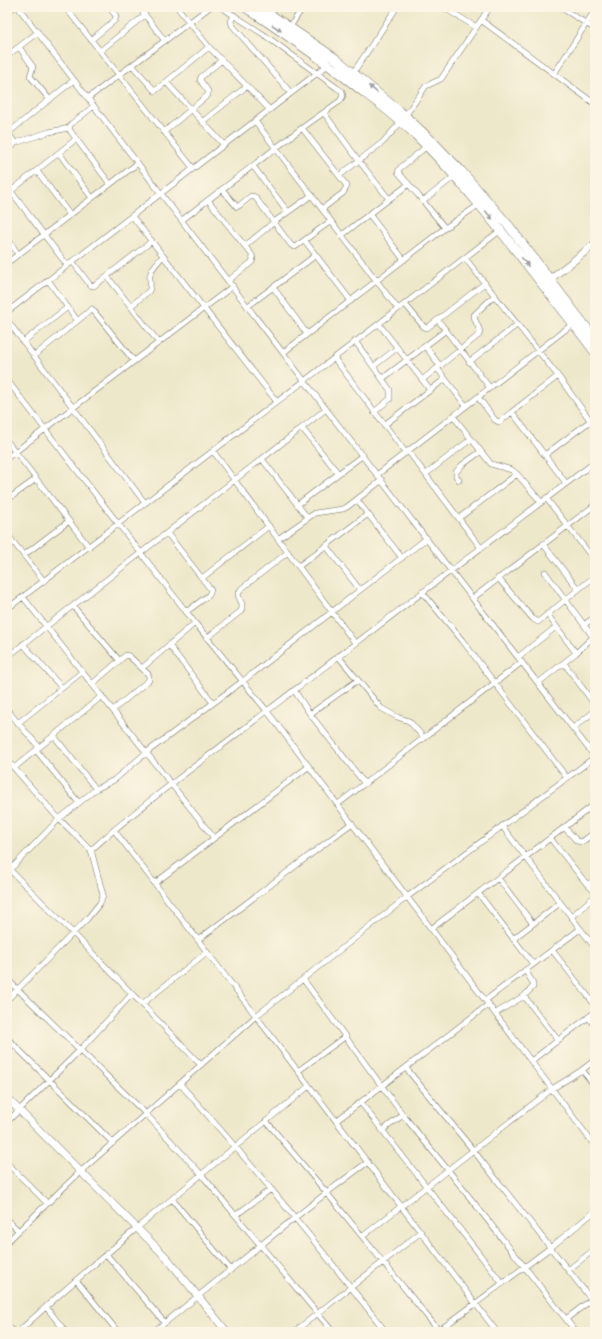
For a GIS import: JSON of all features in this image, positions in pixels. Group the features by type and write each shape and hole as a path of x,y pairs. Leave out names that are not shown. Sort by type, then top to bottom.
{"highway":[{"path":"245,7 300,43 353,73 458,167 505,228 595,352"},
{"path":"259,7 290,27 403,119 480,204 505,228 550,279 595,340"}],"street":[{"path":"7,13 14,7"},
{"path":"7,1242 80,1172 256,1016 407,897 595,757 18,7"},
{"path":"66,7 193,168"},
{"path":"91,40 115,20 116,16 110,7"},
{"path":"138,7 165,41"},
{"path":"177,7 209,47 270,110"},
{"path":"88,98 210,7"},
{"path":"182,220 302,128 340,101 343,96 338,88 316,74 263,34 221,7"},
{"path":"290,27 303,7"},
{"path":"353,73 397,7"},
{"path":"443,7 476,27"},
{"path":"339,176 389,136 426,86 441,79 490,7"},
{"path":"560,7 595,29"},
{"path":"554,74 595,10"},
{"path":"100,51 145,15"},
{"path":"234,15 231,21 232,25 291,93"},
{"path":"481,20 595,104"},
{"path":"7,56 38,32"},
{"path":"19,47 33,67 30,76 50,100"},
{"path":"132,65 154,90 157,90 209,47"},
{"path":"164,132 208,95 208,91 200,80 201,77 222,60"},
{"path":"7,312 332,61"},
{"path":"15,143 8,132 74,80"},
{"path":"166,82 224,145"},
{"path":"202,122 247,86"},
{"path":"7,151 15,143 49,132 69,128 71,124 94,106"},
{"path":"324,113 389,199"},
{"path":"255,121 398,309"},
{"path":"69,128 110,184"},
{"path":"302,128 347,186 346,190 322,209"},
{"path":"11,191 76,139"},
{"path":"427,146 398,170 399,174 445,228"},
{"path":"59,153 92,198"},
{"path":"7,263 138,163"},
{"path":"253,166 288,212"},
{"path":"37,171 70,215"},
{"path":"423,201 455,176"},
{"path":"342,235 409,184"},
{"path":"7,186 67,265"},
{"path":"222,189 237,206 252,196 256,197 294,246 298,246 331,221"},
{"path":"245,246 274,222 312,195"},
{"path":"208,200 252,255 252,262 229,280"},
{"path":"284,352 445,228 480,204"},
{"path":"368,214 404,260"},
{"path":"132,216 277,402"},
{"path":"7,609 505,228"},
{"path":"7,238 18,254"},
{"path":"72,262 92,286 152,241"},
{"path":"305,241 350,301"},
{"path":"550,279 595,244"},
{"path":"248,306 316,255"},
{"path":"131,306 149,291 152,270 163,256"},
{"path":"465,258 518,324 595,427"},
{"path":"107,276 159,343"},
{"path":"48,280 77,320"},
{"path":"405,304 424,327 430,327 485,283"},
{"path":"7,458 233,286"},
{"path":"273,287 307,334"},
{"path":"422,380 479,335 479,326 474,319 474,315 495,295"},
{"path":"23,342 68,307"},
{"path":"34,356 91,309 94,310 134,361"},
{"path":"7,320 145,504"},
{"path":"438,320 490,388"},
{"path":"379,324 430,390"},
{"path":"469,362 518,324"},
{"path":"378,474 574,324"},
{"path":"382,379 426,347 446,330"},
{"path":"355,342 374,366 390,390 390,399 374,412"},
{"path":"426,347 445,379 466,406"},
{"path":"374,366 397,348"},
{"path":"334,358 384,425 426,474 481,548"},
{"path":"478,397 497,422 501,421 558,376"},
{"path":"384,425 445,379"},
{"path":"7,380 186,612 267,711 595,1146"},
{"path":"7,657 326,409"},
{"path":"512,412 566,483"},
{"path":"453,416 491,464 512,470 517,474 544,500 595,561"},
{"path":"545,455 590,421"},
{"path":"302,428 338,473"},
{"path":"426,474 471,439"},
{"path":"7,441 89,547"},
{"path":"213,451 355,643"},
{"path":"459,480 456,476 456,472 462,465 480,452"},
{"path":"297,505 363,455"},
{"path":"262,459 307,517"},
{"path":"91,850 172,784 338,656 595,462"},
{"path":"459,518 517,474"},
{"path":"7,500 36,479"},
{"path":"278,539 307,517 315,513 343,509 382,480"},
{"path":"357,500 402,558"},
{"path":"472,598 595,505"},
{"path":"298,566 368,514"},
{"path":"24,555 69,521"},
{"path":"202,578 269,526"},
{"path":"167,533 210,588 211,593 186,612"},
{"path":"7,534 44,581"},
{"path":"200,1065 74,934 8,870 59,819 79,802 96,789 114,780 147,752 243,681 427,538"},
{"path":"543,544 578,589"},
{"path":"326,546 360,590"},
{"path":"207,638 241,611 243,607 238,595 241,589 288,552"},
{"path":"538,683 576,653 594,636 545,572"},
{"path":"498,578 535,621 538,622 595,576"},
{"path":"422,592 462,640 567,778"},
{"path":"23,597 214,838"},
{"path":"73,606 119,660"},
{"path":"547,614 576,653"},
{"path":"585,624 595,617"},
{"path":"142,668 195,623"},
{"path":"518,657 556,627"},
{"path":"23,644 62,688"},
{"path":"169,645 213,703"},
{"path":"92,684 126,655 128,655 148,674 150,677 149,680 113,710"},
{"path":"338,656 381,708 397,718 409,721 424,738"},
{"path":"338,804 522,662"},
{"path":"564,663 595,705"},
{"path":"18,723 82,672"},
{"path":"310,714 358,680"},
{"path":"294,690 310,714 365,784"},
{"path":"14,768 102,696"},
{"path":"7,709 79,802"},
{"path":"573,728 595,711"},
{"path":"54,736 96,789"},
{"path":"7,760 59,819 91,850 103,892 103,897 99,905 74,934 7,1000"},
{"path":"155,883 308,767"},
{"path":"431,929 595,804"},
{"path":"198,940 352,823"},
{"path":"502,826 580,929 593,941 595,948"},
{"path":"564,827 577,842 582,842 595,832"},
{"path":"114,830 497,1332"},
{"path":"550,838 578,875 595,892"},
{"path":"498,878 533,924"},
{"path":"588,885 595,879"},
{"path":"478,893 533,964"},
{"path":"571,917 595,896"},
{"path":"513,939 560,903"},
{"path":"336,1121 406,1068 525,970 580,929"},
{"path":"552,950 595,1005"},
{"path":"142,1004 207,952"},
{"path":"496,1013 524,996 534,985 525,970"},
{"path":"7,979 146,1114 202,1174 333,1332"},
{"path":"303,979 403,1115 576,1332"},
{"path":"7,1122 80,1050 132,994"},
{"path":"524,996 558,1040"},
{"path":"531,1061 595,1012"},
{"path":"588,1017 595,1025"},
{"path":"298,1071 346,1036"},
{"path":"7,1038 113,1143"},
{"path":"363,1236 552,1089 595,1060"},
{"path":"406,1068 593,1302 566,1319"},
{"path":"582,1070 595,1086"},
{"path":"180,1084 236,1146 386,1332"},
{"path":"18,1332 106,1254 309,1086"},
{"path":"7,1098 178,1271 227,1332"},
{"path":"361,1102 502,1283"},
{"path":"383,1130 403,1115"},
{"path":"266,1121 363,1236 439,1332 475,1303 550,1248 595,1211"},
{"path":"153,1332 199,1297 326,1192 368,1162"},
{"path":"7,1163 47,1203"},
{"path":"236,1215 271,1189"},
{"path":"172,1199 231,1270"},
{"path":"7,1220 18,1230"},
{"path":"294,1332 421,1232"},
{"path":"568,1270 595,1249"},
{"path":"106,1254 165,1323"},
{"path":"76,1280 118,1332"},
{"path":"46,1307 66,1332"},
{"path":"7,1326 14,1332"}]}
